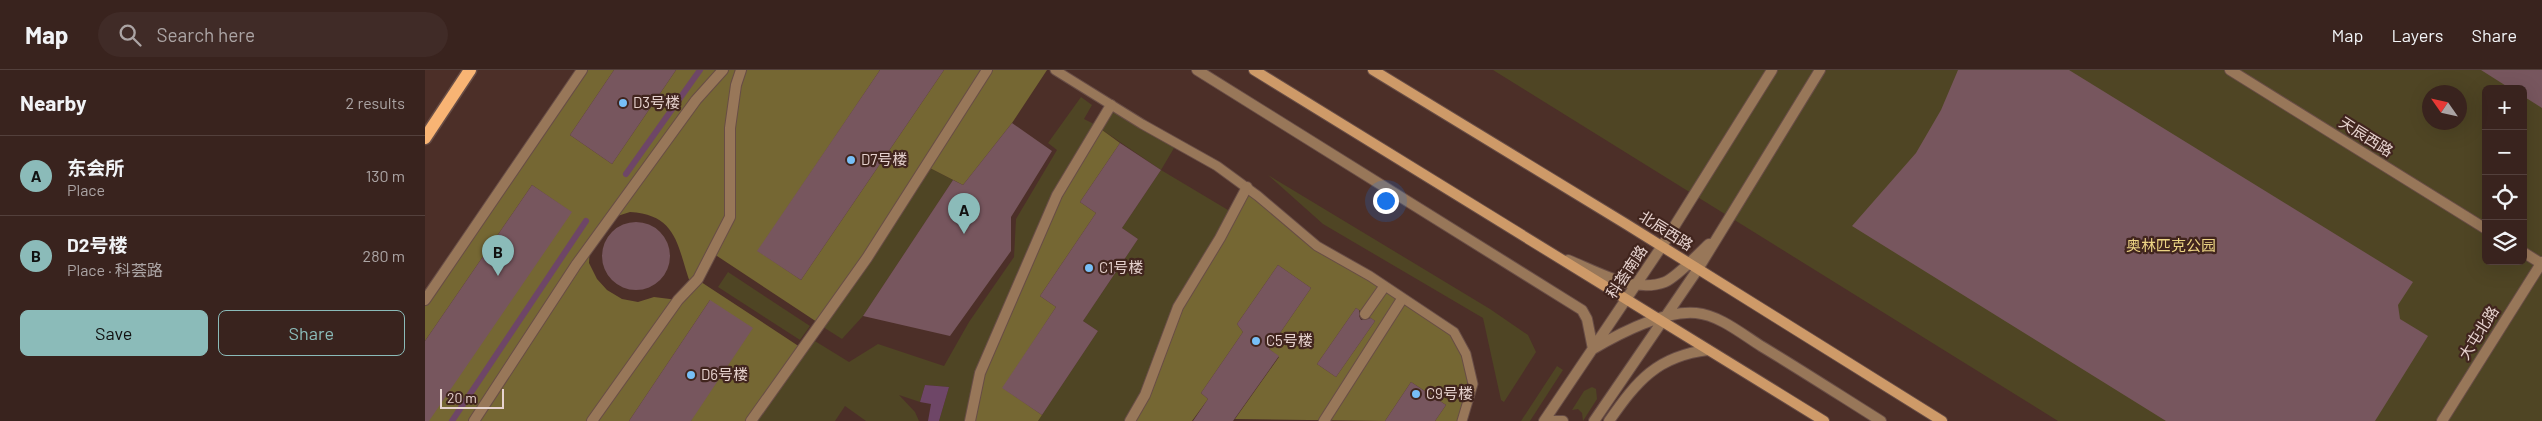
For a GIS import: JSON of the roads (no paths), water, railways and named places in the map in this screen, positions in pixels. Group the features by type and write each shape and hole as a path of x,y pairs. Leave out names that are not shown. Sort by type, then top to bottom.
{"main road":[{"path":"425,138 470,70"},
{"path":"1254,70 1824,421"},
{"name":"北辰西路","path":"1373,70 1662,246 1942,421"}],"street":[{"path":"425,300 582,70"},
{"path":"474,421 576,265 696,100 723,70"},
{"path":"592,421 678,300 698,280 730,217 730,128 736,85 741,70"},
{"path":"751,421 867,258 987,70"},
{"path":"1197,70 1582,310 1587,319 1593,349 1621,333 1677,313 1698,313 1720,321 1754,341 1881,421"},
{"name":"科荟南路","path":"1545,421 1662,246 1772,70"},
{"path":"1718,236 1716,239 1820,70"},
{"name":"天辰西路","path":"2230,70 2482,227"},
{"path":"970,421 980,373 1057,195 1111,105"},
{"path":"1131,421 1145,395 1178,306 1220,238 1247,188"},
{"path":"1560,257 1617,279 1644,286 1666,281 1718,236"},
{"path":"1594,421 1698,269 1718,236"},
{"path":"2527,254 2542,263"},
{"name":"大屯北路","path":"2442,421 2542,263"},
{"path":"1365,314 1385,287"},
{"path":"1324,421 1402,299"},
{"path":"1609,421 1635,384 1647,373 1690,352 1708,350"},
{"path":"1545,421 1563,421"}],"lane":[{"path":"1055,70 1111,105 1192,151 1247,188 1317,246 1454,332 1467,354 1473,384 1461,421"}],"waterway":[{"path":"626,174 700,70"},
{"path":"452,421 586,221"}],"place":[{"name":"D3号楼","path":"623,103"},
{"name":"D7号楼","path":"851,160"},
{"name":"东会所","path":"964,234"},
{"name":"C1号楼","path":"1089,268"},
{"name":"D2号楼","path":"498,276"},
{"name":"C5号楼","path":"1256,341"},
{"name":"D6号楼","path":"691,375"},
{"name":"C9号楼","path":"1416,394"}],"park label":[{"name":"奥林匹克公园","path":"2171,246"}]}
